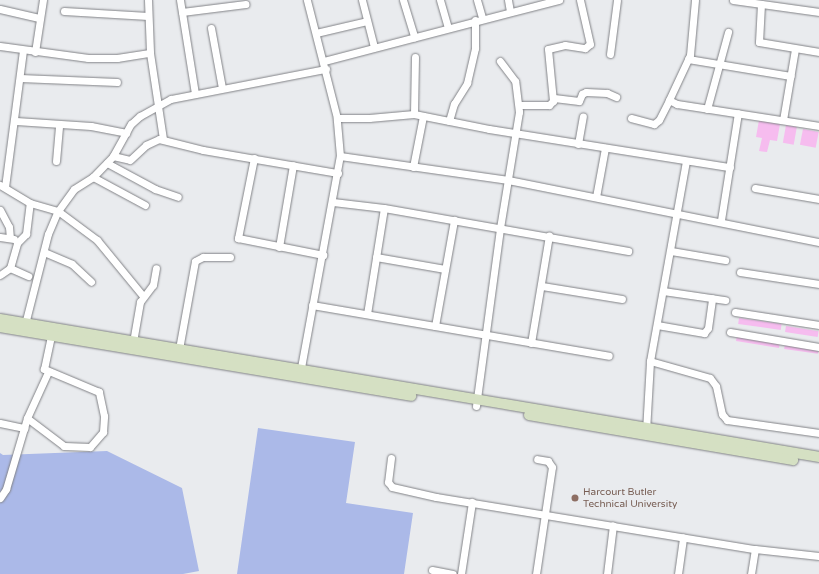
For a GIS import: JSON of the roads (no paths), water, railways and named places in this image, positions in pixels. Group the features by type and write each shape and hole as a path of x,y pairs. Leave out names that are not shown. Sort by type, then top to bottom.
{"street":[{"path":"34,52 43,0"},
{"path":"148,0 150,53 156,106 163,139"},
{"path":"180,0 196,94"},
{"path":"300,373 333,202 340,156 337,118 324,61 307,0"},
{"path":"362,0 374,47"},
{"path":"403,0 414,37"},
{"path":"440,0 448,28"},
{"path":"477,0 482,18"},
{"path":"508,0 510,11"},
{"path":"324,61 510,11 537,2 559,0"},
{"path":"520,105 549,105 554,98 548,49 565,45 585,48 591,42 580,0"},
{"path":"610,54 617,0"},
{"path":"631,118 654,124 659,120 670,100 688,60 694,39 696,0"},
{"path":"733,0 819,12"},
{"path":"182,12 224,3 246,4"},
{"path":"757,3 759,42 819,52"},
{"path":"0,9 39,18"},
{"path":"64,11 148,16"},
{"path":"449,120 454,104 467,83 475,48 475,20"},
{"path":"316,34 367,21"},
{"path":"212,28 222,88"},
{"path":"707,109 721,65 728,32"},
{"path":"0,46 34,52 100,58 150,53"},
{"path":"783,120 795,49"},
{"path":"23,50 16,121 3,186 34,204 58,212 101,244 127,280 143,296"},
{"path":"414,57 414,114"},
{"path":"688,60 791,76"},
{"path":"476,403 484,335 520,105 514,81 500,61"},
{"path":"24,324 44,252 58,212 74,189 92,177 113,156 121,132 135,120 156,106 196,94 326,69"},
{"path":"20,78 117,82"},
{"path":"554,98 579,101 582,94 586,92 607,93 616,97"},
{"path":"670,100 677,104 819,126"},
{"path":"721,220 738,113"},
{"path":"337,118 369,118 414,114 578,144 730,167"},
{"path":"414,167 423,116"},
{"path":"578,144 583,116"},
{"path":"16,121 59,124 121,132"},
{"path":"56,161 59,124"},
{"path":"113,156 130,160 152,141 163,139 254,158 338,173"},
{"path":"596,197 605,148"},
{"path":"340,156 508,180 721,220 819,242"},
{"path":"254,158 238,238 323,255"},
{"path":"646,432 650,361 678,213 686,161"},
{"path":"107,163 155,188 178,197"},
{"path":"279,247 293,165"},
{"path":"92,177 145,204"},
{"path":"754,188 819,199"},
{"path":"333,202 384,208 628,251"},
{"path":"0,275 10,268 20,239 26,234 34,204"},
{"path":"367,314 384,208"},
{"path":"0,210 9,227 10,238"},
{"path":"435,326 454,220"},
{"path":"531,343 542,286 549,236"},
{"path":"0,237 20,239"},
{"path":"671,251 725,260"},
{"path":"44,252 66,260 91,282"},
{"path":"179,349 195,261 203,256 230,257"},
{"path":"376,257 445,269"},
{"path":"10,268 28,276"},
{"path":"138,346 143,296 153,286 156,268"},
{"path":"740,272 819,284"},
{"path":"542,286 622,299"},
{"path":"663,291 725,300"},
{"path":"657,325 704,333 708,328 712,298"},
{"path":"312,305 610,356"},
{"path":"735,312 819,325"},
{"path":"0,319 24,324 52,333"},
{"path":"0,327 138,346 300,373 646,432 819,464"},
{"path":"730,332 819,346"},
{"path":"0,498 6,489 27,418 48,372 44,362 52,333"},
{"path":"138,346 179,349 253,366"},
{"path":"650,361 710,378 716,386 722,414 727,420 819,433"},
{"path":"27,418 64,446 90,447 102,432 104,416 99,392 48,372"},
{"path":"0,423 24,428"},
{"path":"646,432 819,457"},
{"path":"391,458 388,482 392,487 472,502 755,549 819,556"},
{"path":"536,574 552,467 548,460 537,459"},
{"path":"461,574 472,502"},
{"path":"607,574 613,525"},
{"path":"678,574 683,537"},
{"path":"751,574 755,549"},
{"path":"432,570 453,574"}],"place":[{"name":"Harcourt Butler Technical University","path":"575,498"}]}
